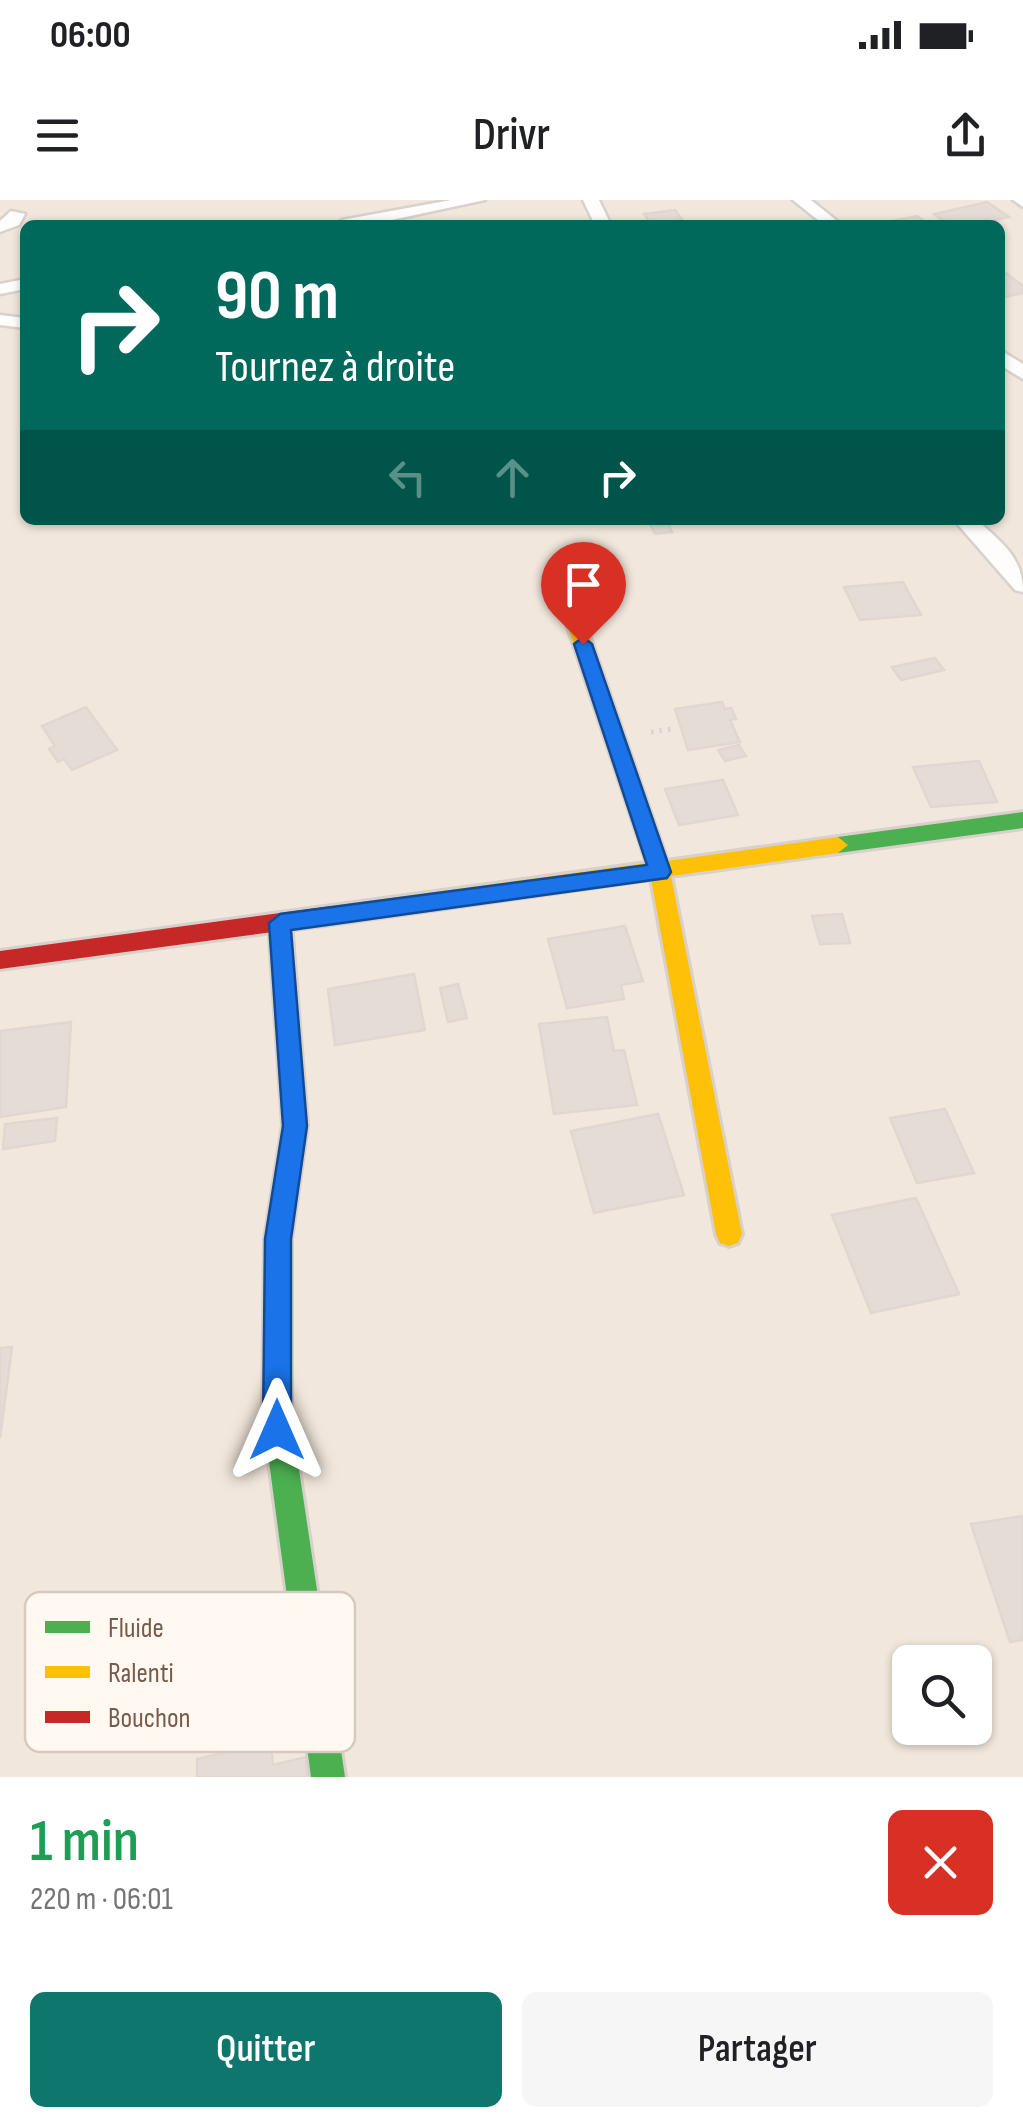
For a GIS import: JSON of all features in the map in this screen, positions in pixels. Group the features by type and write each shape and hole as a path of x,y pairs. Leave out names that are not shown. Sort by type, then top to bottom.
{"street":[{"path":"369,220 477,200"},
{"path":"801,200 827,220"},
{"path":"0,227 13,222 18,214"},
{"path":"970,525 997,551 1023,586"},
{"path":"572,612 660,872 729,1234"},
{"path":"0,960 1023,820"},
{"path":"280,923 295,1126 278,1239 277,1430 301,1592"},
{"path":"324,1752 328,1777"}],"shaded area":[{"path":"0,200 1023,200 1023,1777 0,1777"}],"building":[{"path":"987,202 1009,217 942,220 934,214"},
{"path":"675,210 682,220 648,220 644,214"},
{"path":"1005,273 1023,286 1023,293 1005,297"},
{"path":"650,525 669,525 672,532 655,534"},
{"path":"903,582 921,615 860,620 844,587"},
{"path":"935,658 944,670 901,680 892,667"},
{"path":"722,702 725,709 731,708 736,719 730,720 740,742 688,750 675,709"},
{"path":"86,707 117,750 72,770 64,759 58,762 49,749 55,746 42,726"},
{"path":"739,745 746,756 725,761 718,750"},
{"path":"979,761 997,802 931,807 913,767"},
{"path":"723,780 738,815 679,825 665,789"},
{"path":"842,914 850,943 820,944 812,916"},
{"path":"625,926 643,981 621,985 624,999 567,1008 548,939"},
{"path":"414,974 425,1030 335,1045 328,989"},
{"path":"458,984 467,1018 448,1022 440,988"},
{"path":"607,1017 614,1051 624,1050 637,1105 554,1114 539,1024"},
{"path":"71,1022 66,1107 0,1117 0,1031"},
{"path":"945,1109 974,1173 917,1183 890,1118"},
{"path":"658,1114 684,1195 594,1213 571,1131"},
{"path":"57,1118 55,1141 3,1149 5,1124"},
{"path":"916,1198 959,1294 871,1313 832,1215"},
{"path":"12,1347 0,1438 0,1348"},
{"path":"1023,1516 1023,1640 1010,1642 971,1524"},
{"path":"227,1752 272,1752 273,1765 306,1757 307,1777 197,1777 197,1759"}],"traffic: fast":[{"path":"838,845 1023,820"},
{"path":"277,1416 302,1592"},
{"path":"324,1752 328,1777"}],"traffic: slow":[{"path":"572,612 660,872 729,1234"},
{"path":"332,915 838,845"},
{"path":"277,1416 278,1239 295,1125 280,923"}],"traffic: jam":[{"path":"0,960 332,915"}],"route":[{"path":"277,1430 278,1239 295,1126 280,923 660,872 583,644"}]}
